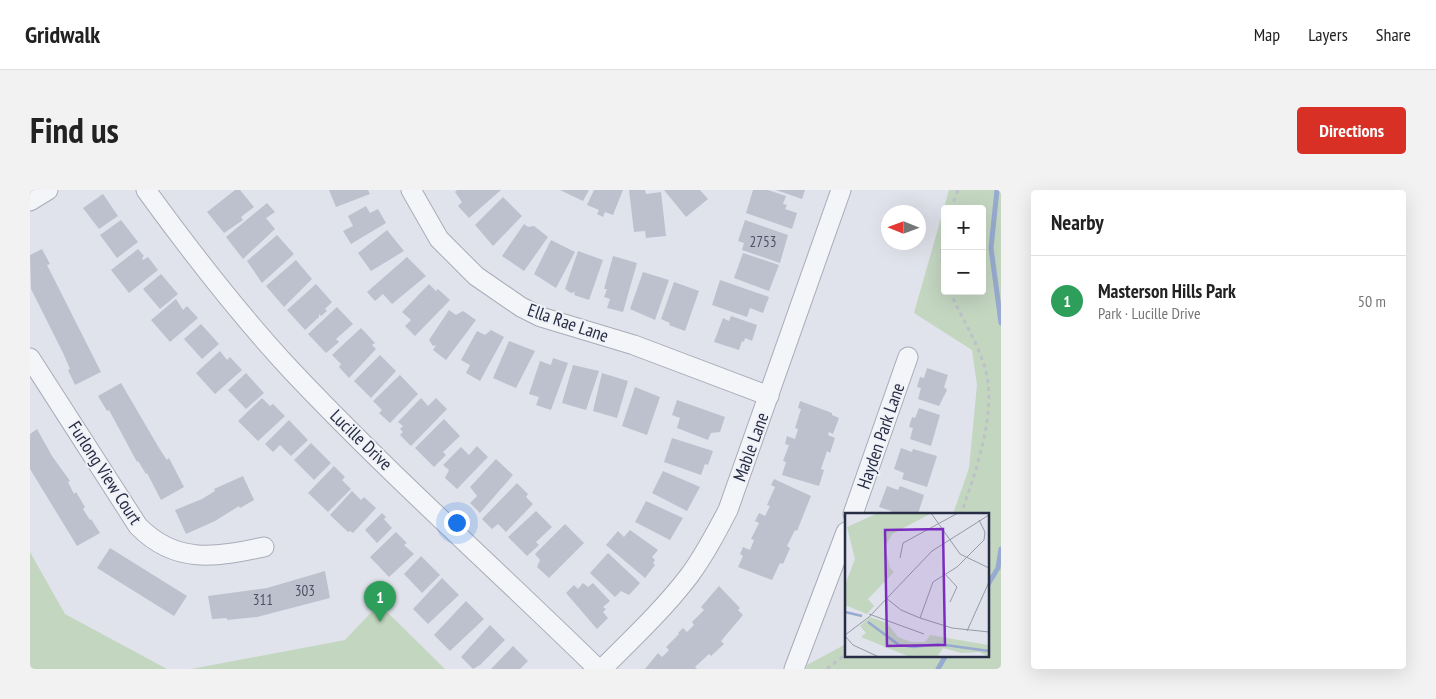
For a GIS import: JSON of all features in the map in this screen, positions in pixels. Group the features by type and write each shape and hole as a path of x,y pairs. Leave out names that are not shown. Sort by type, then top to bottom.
{"street":[{"path":"30,201 48,190"},
{"name":"Lucille Drive","path":"146,190 214,280 290,368 337,418 598,669"},
{"name":"Ella Rae Lane","path":"411,190 439,239 476,276 521,307 541,317 634,345 769,396"},
{"name":"Mable Lane","path":"602,669 655,615 689,576 706,551 730,503 841,190"},
{"name":"Hayden Park Lane","path":"853,513 908,357"},
{"name":"Furlong View Court","path":"30,358 138,526 148,536 160,544 177,551 200,556 234,554 264,547"},
{"path":"794,669 845,535"}],"path":[{"path":"952,205 958,190"},
{"path":"952,295 980,354 986,370 989,393 987,417 978,460 961,513"},
{"path":"827,669 845,655"}],"green space":[{"path":"949,190 1001,190 1001,669 806,669 807,665 845,645 845,657 988,657 988,513 953,513 969,468 977,385 972,350 914,313 941,218 941,295 986,295 986,205 945,205"},
{"path":"30,552 65,614 167,669 30,669"},
{"path":"379,604 445,669 191,669 345,640"}],"building":[{"path":"235,190 240,190 254,207 241,217 243,220 224,233 207,212"},
{"path":"329,190 368,190 370,194 336,207"},
{"path":"457,190 501,190 469,218 458,206 462,202 455,192"},
{"path":"560,190 589,190 583,201"},
{"path":"594,190 623,190 613,215 605,212 603,217 597,214 599,210 587,205"},
{"path":"629,190 645,190 646,194 661,192 666,236 646,238 645,231 634,232"},
{"path":"664,190 700,190 708,199 686,217"},
{"path":"753,190 768,190 786,196 783,204 787,205 785,209 797,213 792,229 746,213"},
{"path":"776,190 805,190 802,199"},
{"path":"103,194 118,216 99,229 83,208"},
{"path":"503,197 522,216 493,246 475,225"},
{"path":"267,203 275,212 266,218 275,229 243,259 226,237"},
{"path":"366,206 370,213 378,209 386,223 351,244 343,231 353,226 348,216"},
{"path":"121,220 138,242 117,258 100,235"},
{"path":"745,220 788,235 780,263 742,250 744,243 738,241"},
{"path":"524,224 528,227 534,226 548,237 524,271 502,256"},
{"path":"387,230 404,251 371,271 358,253"},
{"path":"277,235 294,254 262,283 247,261"},
{"path":"551,240 575,252 556,288 534,274"},
{"path":"42,249 50,264 47,265 101,372 75,385 64,355 31,289 30,255"},
{"path":"138,249 144,256 143,260 148,257 158,270 129,293 111,270"},
{"path":"578,251 603,260 589,300 574,295 575,292 571,293 565,289"},
{"path":"743,253 779,265 769,291 734,278"},
{"path":"613,256 637,263 623,312 607,308 610,299 604,297 607,289 604,289"},
{"path":"407,257 426,276 392,304 383,294 375,301 367,292"},
{"path":"296,260 312,279 284,307 266,286"},
{"path":"643,272 669,280 655,320 630,309"},
{"path":"161,274 178,294 160,309 143,289"},
{"path":"720,280 769,297 763,313 750,308 747,317 712,305"},
{"path":"674,282 699,291 685,331 669,325 670,323 661,319"},
{"path":"316,284 332,302 325,309 327,311 321,316 319,314 319,317 305,330 287,310"},
{"path":"429,284 450,300 415,336 405,326 411,320 402,312"},
{"path":"176,299 183,310 187,306 198,318 170,342 151,320"},
{"path":"337,307 353,324 336,339 339,342 326,353 308,334"},
{"path":"449,310 456,315 463,311 476,320 446,360 433,350 436,345 433,346 429,340"},
{"path":"731,316 757,325 752,341 745,338 739,350 714,342 723,318 729,321"},
{"path":"201,324 219,344 202,359 184,339"},
{"path":"361,328 375,343 372,345 376,349 349,378 339,367 341,364 332,355"},
{"path":"491,330 504,337 480,381 466,373 470,365 461,360 477,331 485,335"},
{"path":"509,341 535,351 516,388 493,378"},
{"path":"220,351 227,360 230,357 242,370 215,394 196,373"},
{"path":"380,355 396,371 371,398 354,381"},
{"path":"553,358 568,363 551,410 536,405 539,397 529,394 540,361 551,365"},
{"path":"573,365 599,371 586,410 562,403"},
{"path":"927,368 948,375 944,387 947,390 939,406 918,399 921,388 917,387 920,377 924,378"},
{"path":"246,373 264,393 246,409 228,390"},
{"path":"602,373 628,381 617,418 593,411"},
{"path":"400,375 418,394 390,423 379,413 382,410 373,401"},
{"path":"121,383 159,448 167,460 169,458 184,487 161,500 147,473 137,462 109,410 107,411 98,396"},
{"path":"635,387 660,397 647,435 622,426"},
{"path":"262,398 270,406 273,404 285,416 258,441 238,421"},
{"path":"421,398 428,406 436,398 447,409 411,446 400,435 403,432 400,429 403,426 398,422"},
{"path":"677,400 725,417 720,432 711,433 708,440 677,428 680,418 672,415"},
{"path":"800,401 832,413 832,415 839,418 833,434 829,432 828,435 835,438 830,453 827,451 821,469 824,470 819,486 782,475 786,462 783,461 789,445 785,444 787,436 795,439 798,429 795,428 801,409 798,408"},
{"path":"919,408 940,415 931,446 910,439 913,428 909,427 912,417 915,418"},
{"path":"444,419 460,436 443,452 446,455 434,467 415,448"},
{"path":"289,420 308,440 291,456 280,445 273,452 265,444"},
{"path":"37,429 52,456 70,481 68,482 74,494 76,492 85,507 83,509 100,533 77,546 30,469 30,434"},
{"path":"672,438 713,451 708,465 705,464 701,475 664,462"},
{"path":"311,443 331,463 314,480 294,460"},
{"path":"477,446 488,457 457,489 445,478 449,470 443,465 461,447 469,455"},
{"path":"901,448 912,452 913,449 937,456 927,487 902,479 904,473 894,469"},
{"path":"496,459 513,475 480,513 470,503 477,496 470,487"},
{"path":"334,466 345,477 342,480 351,489 328,512 308,493"},
{"path":"663,471 700,487 687,511 652,493"},
{"path":"243,476 254,500 186,534 175,510 202,499 215,491 214,489"},
{"path":"774,479 811,496 797,531 795,530 787,546 790,548 783,564 780,563 772,580 738,567 743,556 740,554 743,547 750,550 754,540 751,539 759,523 755,521 759,513 765,516 770,506 767,505 775,487 771,485"},
{"path":"517,483 528,494 526,497 533,504 506,532 498,524 492,529 482,519"},
{"path":"887,486 898,490 900,486 924,495 918,513 890,513 891,511 879,507"},
{"path":"352,491 361,500 364,497 376,508 353,533 348,532 330,515"},
{"path":"646,501 683,518 670,540 635,522"},
{"path":"536,511 552,527 536,542 539,545 527,556 508,537"},
{"path":"382,513 386,517 384,519 392,528 377,543 365,530"},
{"path":"565,524 584,543 549,578 537,567 540,560 535,554"},
{"path":"630,530 658,550 652,557 655,560 653,563 655,565 645,578 606,545 618,531 624,537"},
{"path":"396,532 407,543 404,545 414,554 389,577 370,557"},
{"path":"110,548 187,596 174,616 97,568"},
{"path":"608,553 640,583 629,595 621,591 615,597 590,573"},
{"path":"421,556 440,575 422,593 404,574"},
{"path":"325,571 330,598 257,617 227,620 227,618 212,619 208,596 267,588"},
{"path":"442,578 459,595 428,624 413,609"},
{"path":"583,583 588,587 593,583 610,601 603,607 606,609 603,612 608,618 597,629 566,593 574,585 578,589"},
{"path":"719,586 740,608 738,610 743,615 721,641 724,644 711,656 709,654 695,667 697,669 645,669 658,653 662,657 669,650 666,647 683,628 687,632 694,625 692,622 704,610 701,607"},
{"path":"466,601 484,619 450,651 434,635"},
{"path":"490,625 505,640 480,665 473,669 461,657"},
{"path":"513,646 528,661 520,669 491,669"}],"waterway":[{"path":"997,190 991,248 1001,323"},
{"path":"988,584 998,568 1001,549"},
{"path":"938,669 945,657"}],"place":[{"name":"Masterson Hills Park","path":"380,622"}]}
